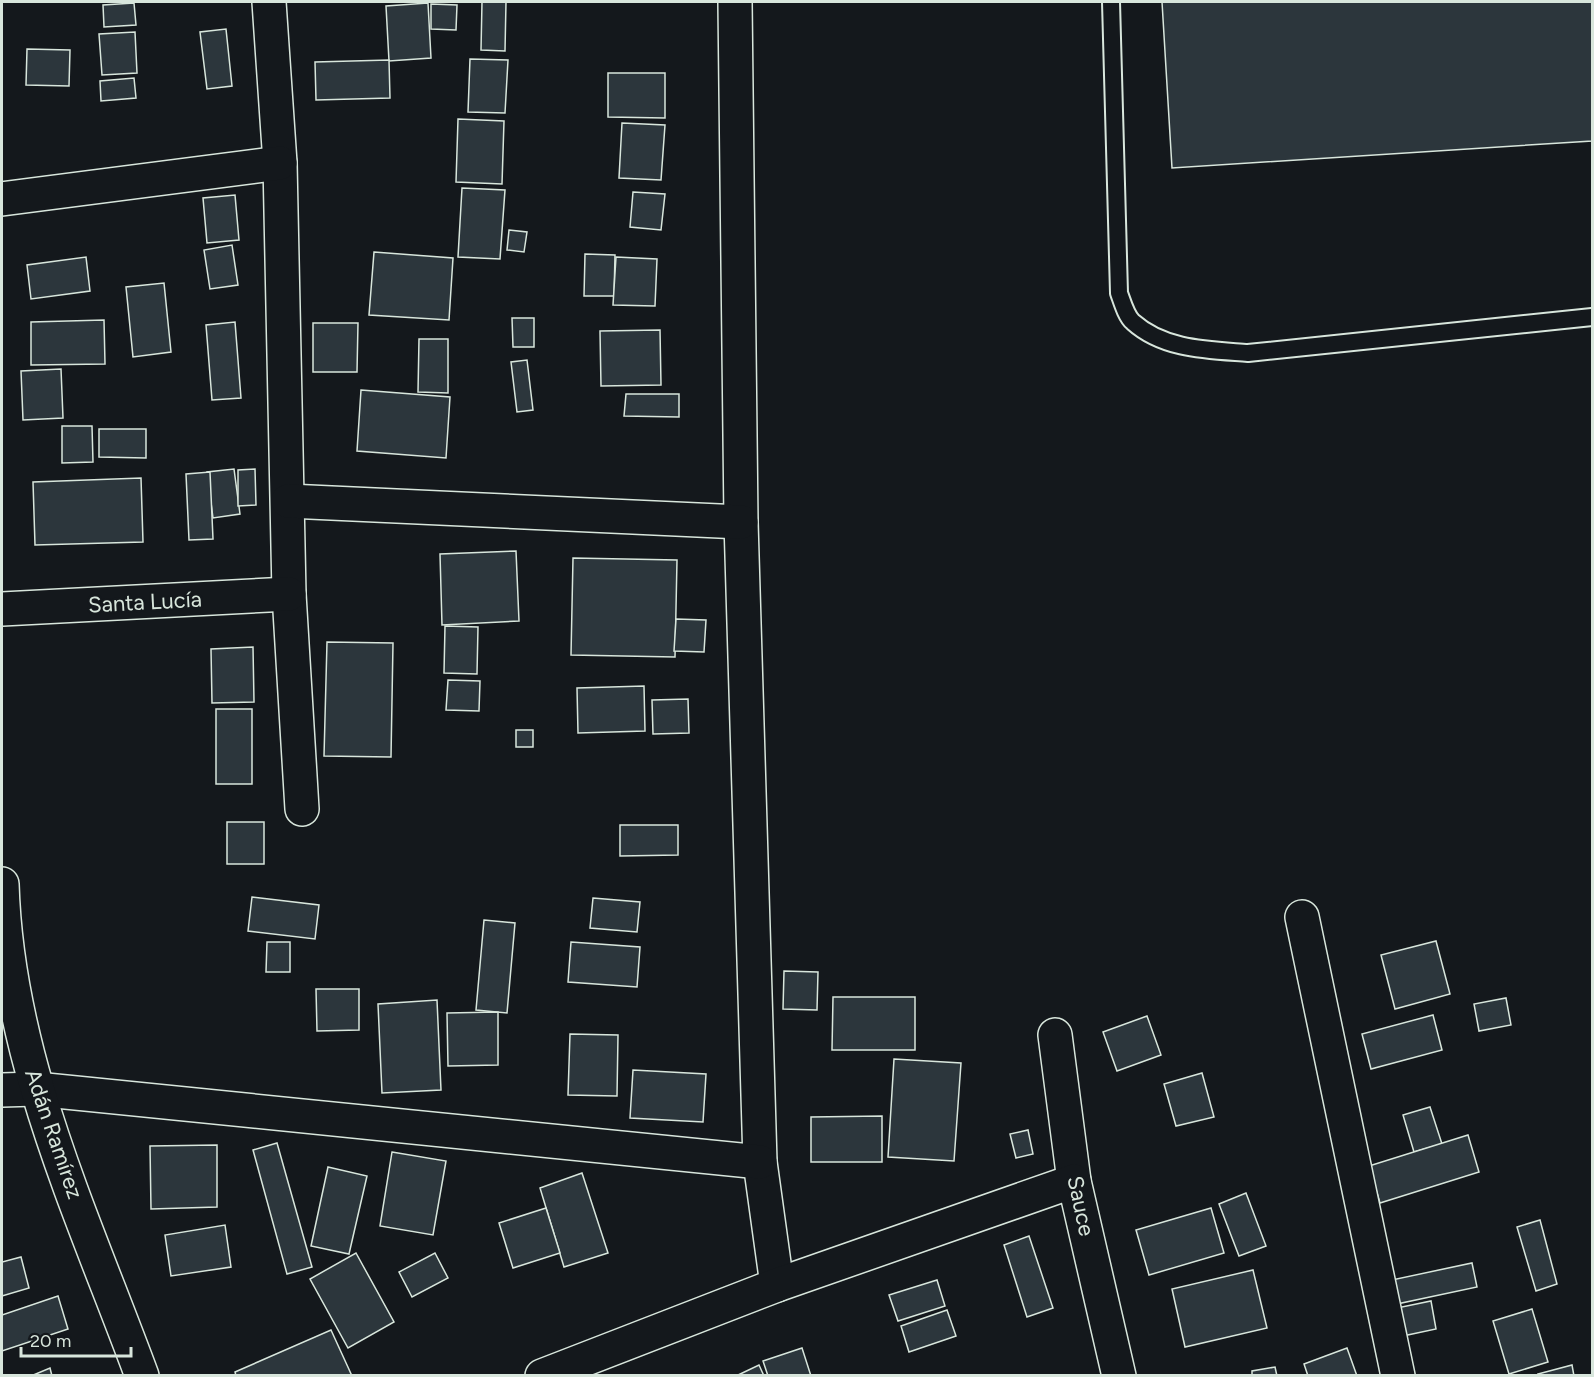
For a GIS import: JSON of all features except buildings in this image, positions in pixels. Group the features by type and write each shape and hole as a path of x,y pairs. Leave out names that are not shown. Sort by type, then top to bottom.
{"street":[{"path":"269,2 280,163 288,594 302,809"},
{"path":"735,2 741,522 760,1162 777,1285"},
{"path":"2,199 280,163"},
{"path":"288,501 741,522"},
{"name":"Santa Lucía","path":"2,609 288,594"},
{"name":"Adán Ramírez","path":"2,884 3,930 16,1013 36,1089 142,1376"},
{"path":"1302,917 1398,1376"},
{"name":"Sauce","path":"1055,1035 1074,1180 1119,1376"},
{"path":"2,1090 36,1089 760,1162"},
{"path":"542,1376 777,1285 1074,1180"}],"lane":[{"path":"1111,2 1119,293 1131,321 1156,337 1191,348 1248,353 1593,317"}]}
